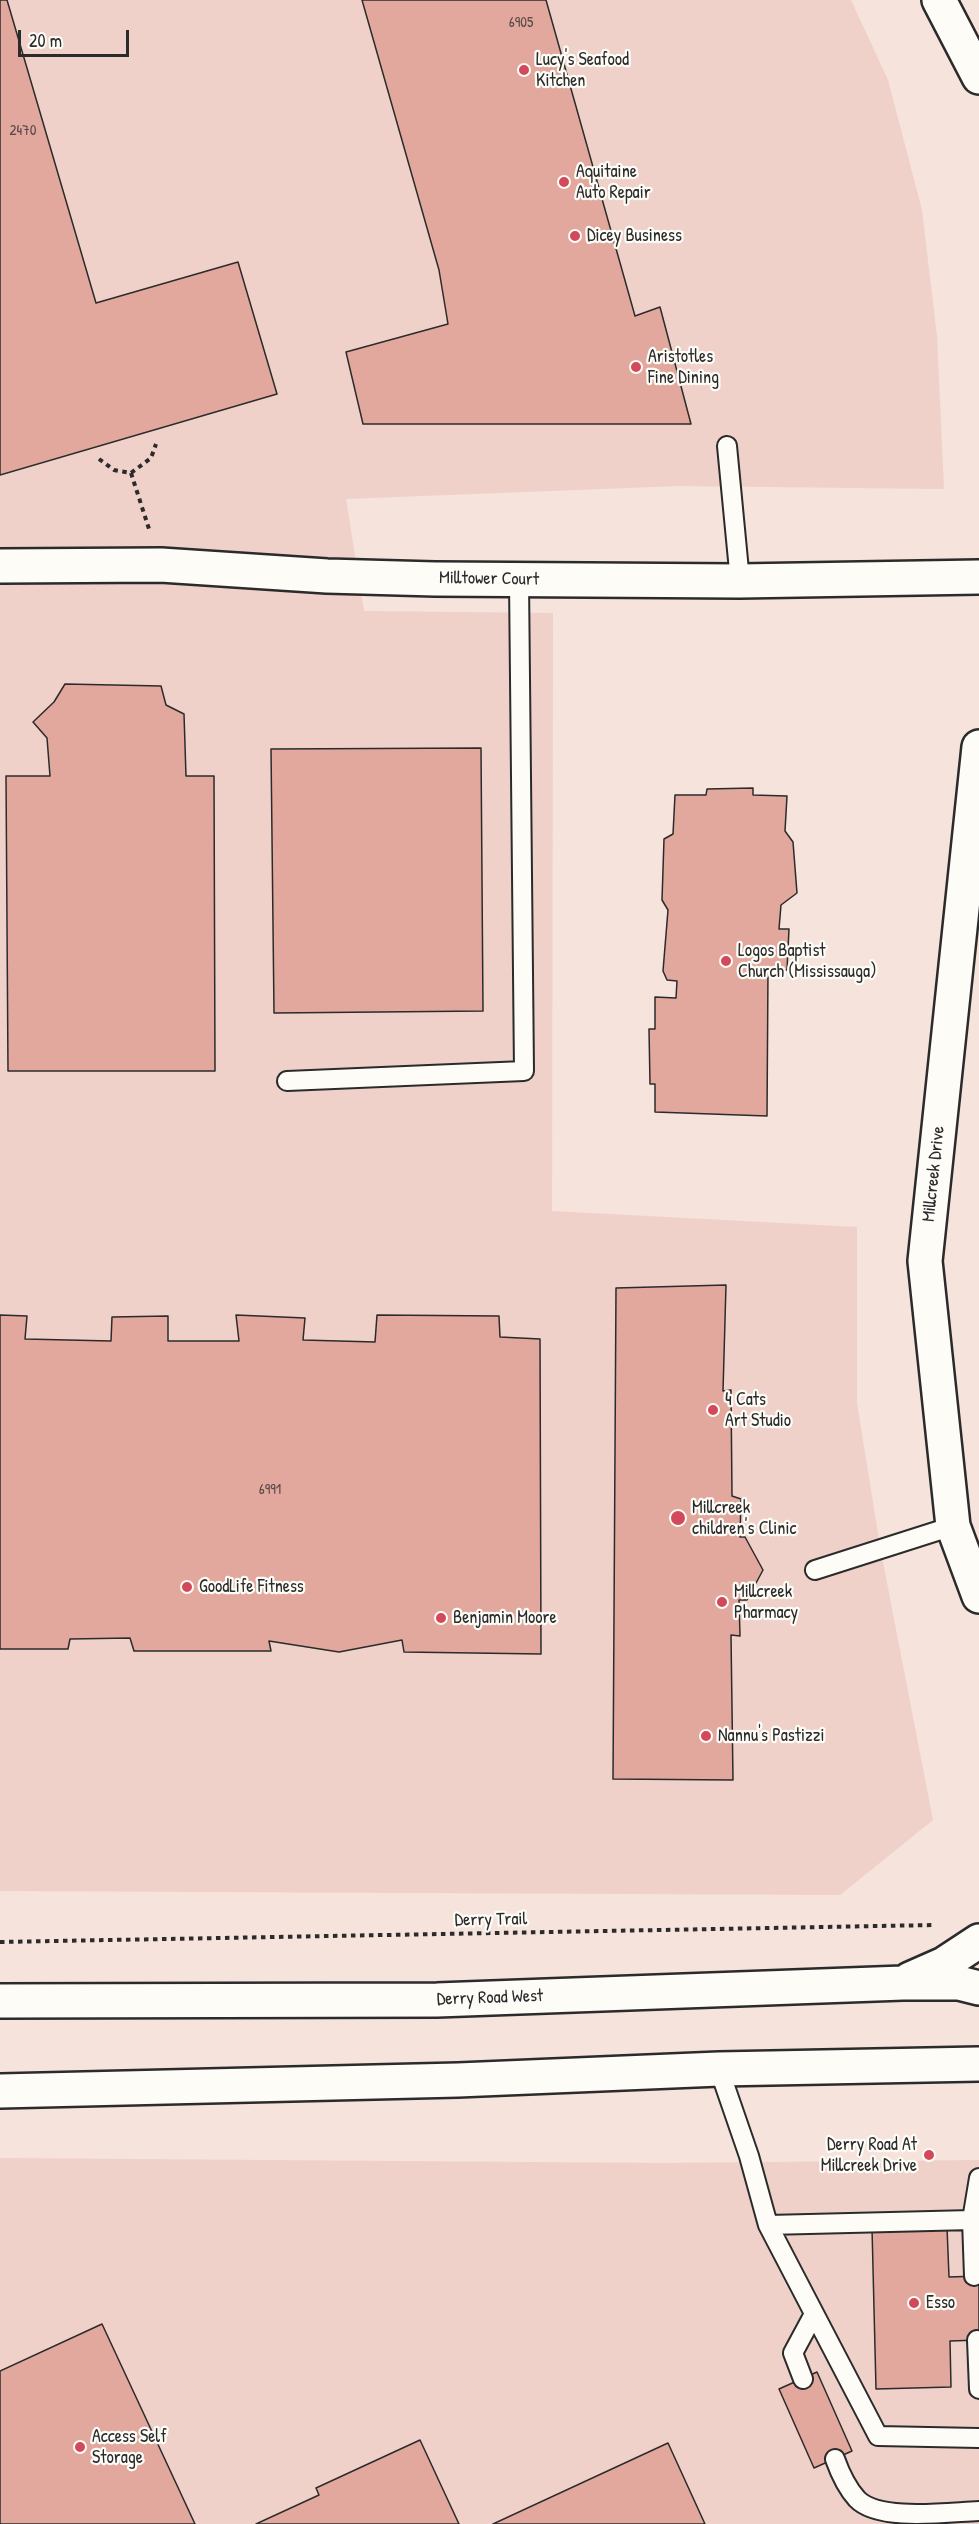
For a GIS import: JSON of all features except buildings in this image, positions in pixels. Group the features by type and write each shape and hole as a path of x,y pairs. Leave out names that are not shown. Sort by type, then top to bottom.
{"main road":[{"path":"939,0 979,77"},
{"name":"Milltower Court","path":"0,566 161,565 327,576 519,580 740,581 979,577"},
{"name":"Millcreek Drive","path":"979,747 925,1261 953,1526 979,1596"},
{"path":"903,1983 944,1964 979,1941"},
{"name":"Derry Road West","path":"0,2001 436,2000 903,1983 959,1983 979,1988"},
{"path":"0,2091 459,2080 719,2069 979,2064"}],"lane":[{"path":"727,446 740,581"},
{"path":"287,1081 524,1071 519,580"},
{"path":"815,1570 953,1526"},
{"path":"719,2069 749,2156 768,2225 878,2436 979,2438"},
{"path":"974,2276 975,2219 979,2178"},
{"path":"768,2225 975,2219"},
{"path":"803,2379 793,2353 814,2314"},
{"path":"977,2340 979,2389"},
{"path":"835,2459 841,2475 858,2500 885,2513 979,2511"}],"path":[{"path":"99,459 114,470 131,473 151,458 156,444"},
{"path":"131,473 161,565"},
{"name":"Derry Trail","path":"0,1942 931,1926 939,1923"}],"shaded area":[{"path":"0,0 851,0 888,80 922,210 937,336 944,489 679,486 346,499 364,611 553,613 552,1211 857,1227 857,1403 881,1552 933,1820 840,1895 0,1891"},
{"path":"0,2158 663,2163 979,2160 979,2524 0,2524"}],"place":[{"name":"Lucy's Seafood Kitchen","path":"524,70"},
{"name":"Aquitaine Auto Repair","path":"564,182"},
{"name":"Dicey Business","path":"575,236"},
{"name":"Aristotles Fine Dining","path":"636,367"},
{"name":"Logos Baptist Church (Mississauga)","path":"726,961"},
{"name":"4 Cats Art Studio","path":"713,1410"},
{"name":"Millcreek children's Clinic","path":"678,1518"},
{"name":"GoodLife Fitness","path":"187,1587"},
{"name":"Millcreek Pharmacy","path":"722,1602"},
{"name":"Benjamin Moore","path":"441,1618"},
{"name":"Nannu's Pastizzi","path":"706,1736"},
{"name":"Derry Road At Millcreek Drive","path":"929,2155"},
{"name":"Esso","path":"914,2303"},
{"name":"Access Self Storage","path":"80,2447"}]}
